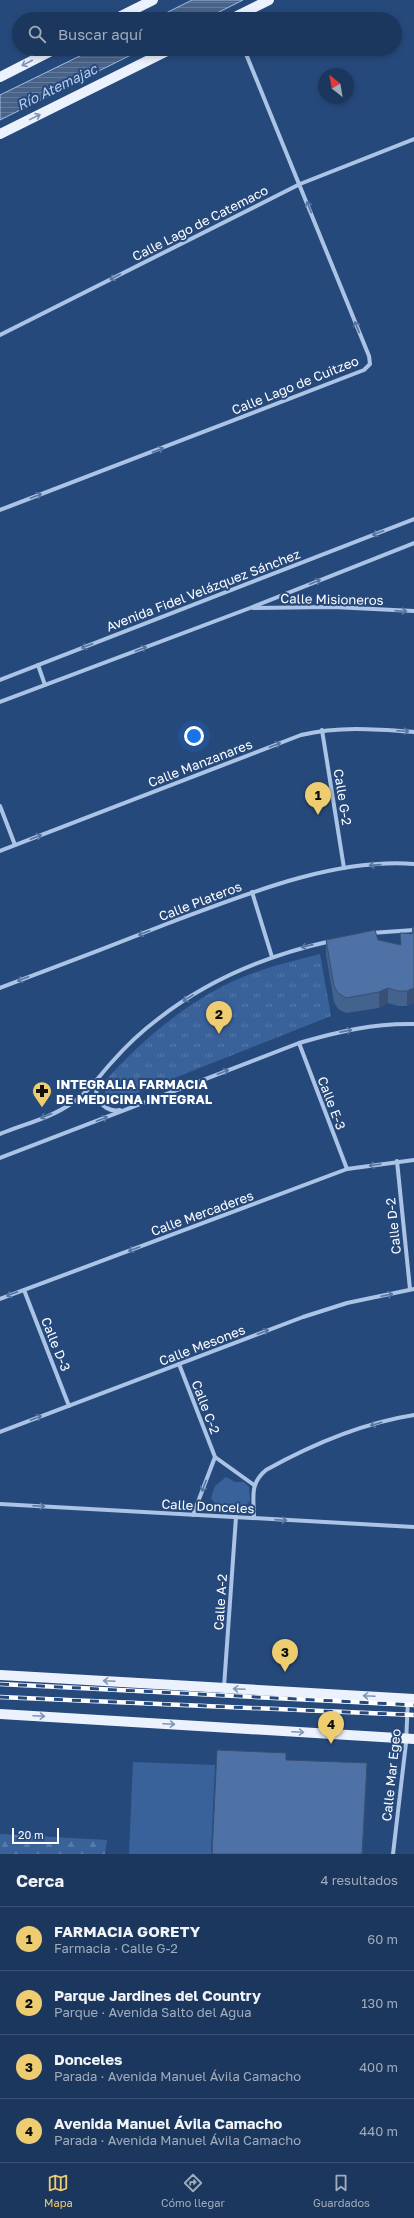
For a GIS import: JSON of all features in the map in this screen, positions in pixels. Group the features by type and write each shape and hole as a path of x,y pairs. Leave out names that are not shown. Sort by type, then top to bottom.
{"main road":[{"path":"129,12 153,0"},
{"path":"245,12 269,0"},
{"path":"0,77 41,56"},
{"path":"0,134 156,56"},
{"path":"0,1675 411,1699"},
{"path":"0,1714 410,1739"}],"street":[{"name":"Calle Lago de Cuitzeo","path":"0,510 364,370 370,364 369,356 247,56"},
{"name":"Calle Lago de Catemaco","path":"0,335 300,184 414,139"},
{"name":"Avenida Fidel Velázquez Sánchez","path":"0,680 414,519"},
{"path":"0,702 250,608 414,543"},
{"name":"Calle Misioneros","path":"250,608 333,607 414,612"},
{"path":"38,665 45,685"},
{"name":"Calle Manzanares","path":"0,851 301,735 322,730 352,728 414,732"},
{"name":"Calle G-2","path":"322,730 344,868"},
{"path":"0,806 15,845"},
{"name":"Calle Plateros","path":"0,988 252,892 344,868 402,863 414,864"},
{"path":"252,892 272,957"},
{"path":"364,934 414,930"},
{"path":"0,1134 72,1104 85,1093 134,1040 180,1003 216,982 272,957 298,948 334,940"},
{"path":"0,1158 299,1043 339,1032 371,1026 414,1024"},
{"name":"Calle E-3","path":"299,1043 347,1169"},
{"path":"98,1078 96,1091 101,1103 111,1110 130,1108"},
{"name":"Calle Mercaderes","path":"0,1299 347,1169 397,1161 414,1160"},
{"name":"Calle D-2","path":"397,1161 412,1289"},
{"name":"Calle Mesones","path":"0,1432 303,1317 347,1303 412,1289"},
{"name":"Calle D-3","path":"24,1290 69,1406"},
{"name":"Calle C-2","path":"179,1364 215,1457"},
{"path":"254,1518 254,1485 258,1476 266,1470 341,1436 392,1419 414,1415"},
{"path":"193,1515 215,1457 254,1485"},
{"name":"Calle Donceles","path":"0,1504 414,1527"},
{"name":"Calle A-2","path":"224,1688 236,1517"},
{"name":"Calle Mar Egeo","path":"393,1854 410,1739 411,1699"}],"green space":[{"path":"320,954 331,1016 116,1101 105,1094 105,1081 134,1051 165,1024 200,999 217,989 246,976 278,965"},
{"path":"226,1477 235,1482 244,1482 249,1487 250,1501 245,1506 217,1506 211,1498 215,1486"},
{"path":"133,1762 215,1765 211,1854 129,1854"},
{"path":"0,1834 107,1840 105,1854 0,1854"}],"water":[{"path":"192,0 243,0 219,12 168,12"},
{"name":"Río Atemajac","path":"80,56 129,56 0,120 0,95"}],"building":[{"path":"413,926 414,988 407,991 398,991 388,988 379,992 346,998 338,993 334,986 326,940 375,930 378,940 401,945 400,933 412,934"},
{"path":"217,1750 286,1753 286,1760 367,1763 362,1854 212,1854"}],"railway":[{"path":"0,1684 414,1705"},
{"path":"0,1697 414,1715"}],"place":[{"name":"FARMACIA GORETY","path":"318,815"},
{"name":"Parque Jardines del Country","path":"219,1034"},
{"name":"INTEGRALIA FARMACIA DE MEDICINA INTEGRAL","path":"42,1108"},
{"name":"Donceles","path":"285,1672"},
{"name":"Avenida Manuel Ávila Camacho","path":"331,1744"}]}
